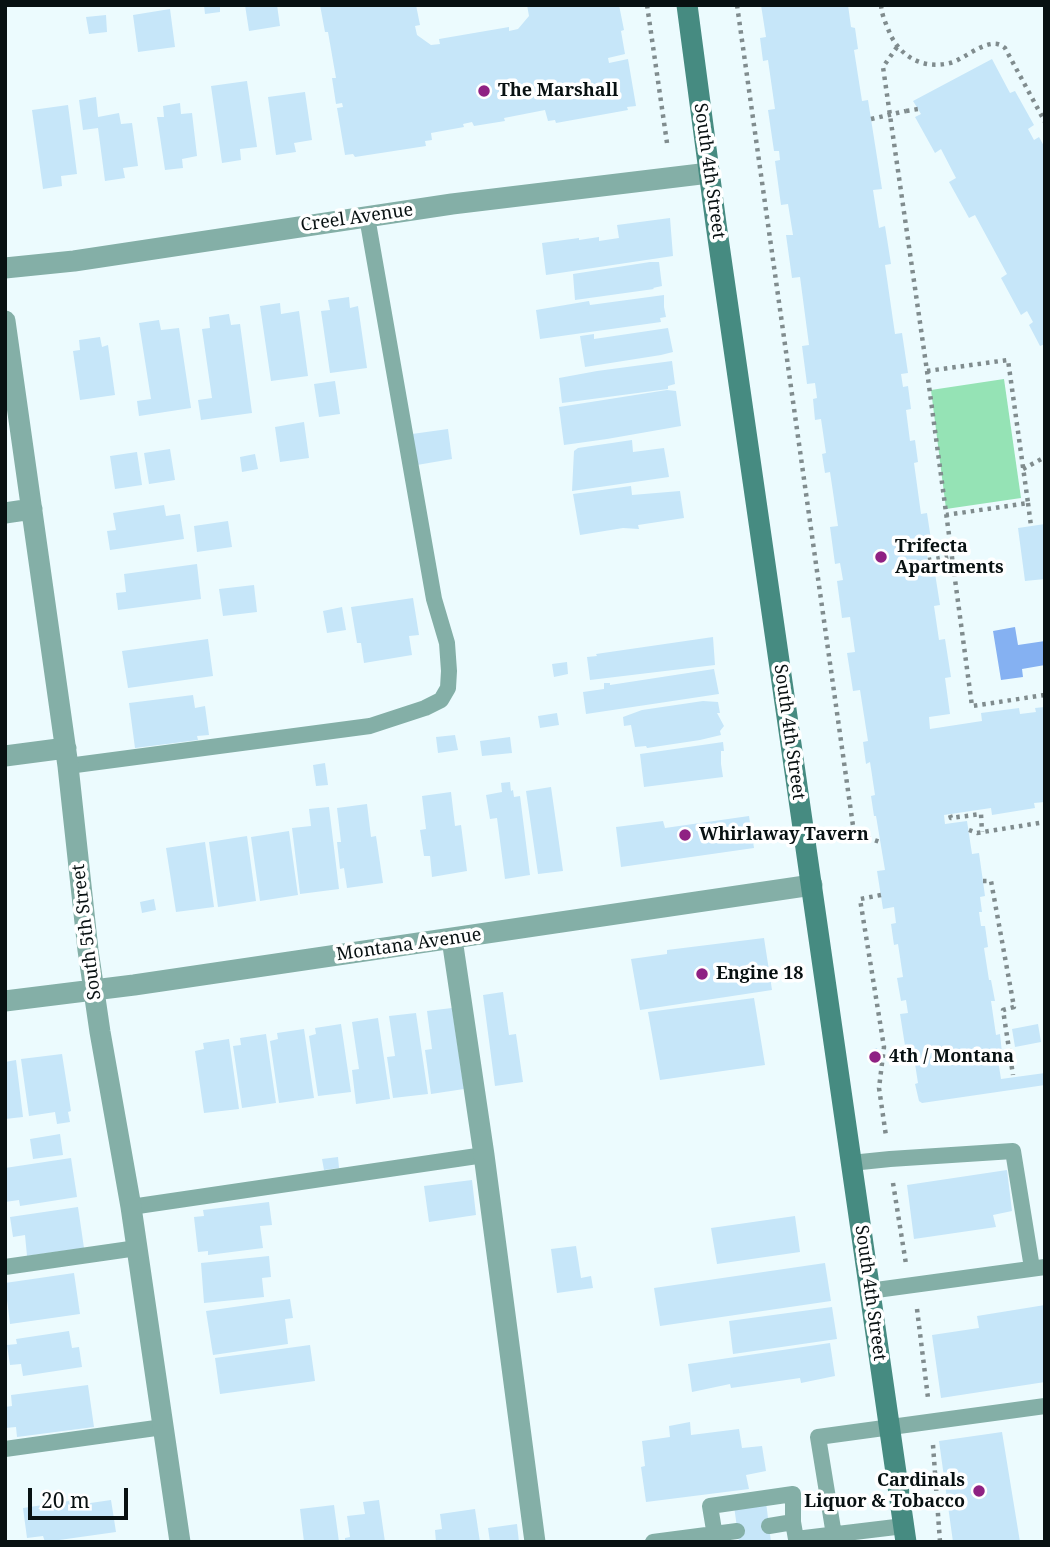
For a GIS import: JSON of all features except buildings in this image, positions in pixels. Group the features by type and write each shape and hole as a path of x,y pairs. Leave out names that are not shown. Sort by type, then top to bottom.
{"main road":[{"name":"South 4th Street","path":"687,5 905,1534"}],"street":[{"name":"Creel Avenue","path":"5,268 74,261 466,203 709,173"},
{"name":"South 5th Street","path":"5,321 67,757 93,989 131,1207 180,1542"},
{"path":"5,513 32,509"},
{"path":"5,756 67,757"},
{"name":"Montana Avenue","path":"5,1001 134,985 811,885"},
{"path":"452,939 536,1542"}],"lane":[{"path":"67,757 370,726 425,708 441,700 448,688 447,643 433,598 367,217"},
{"path":"851,1163 1013,1151 1038,1267 869,1291"},
{"path":"131,1207 484,1155"},
{"path":"5,1267 137,1248"},
{"path":"834,1535 818,1437 1045,1406"},
{"path":"5,1449 163,1427"},
{"path":"715,1537 710,1506 793,1494 796,1540 834,1535 905,1534"},
{"path":"769,1525 793,1522"},
{"path":"653,1542 715,1537 737,1531"}],"path":[{"path":"647,5 667,143"},
{"path":"737,5 854,833 880,842"},
{"path":"881,5 882,15 897,47 914,62 933,65 952,63 977,49 1000,44 1005,48 1045,122"},
{"path":"897,47 883,67 972,706 1045,695"},
{"path":"871,119 918,109"},
{"path":"927,371 1008,360 1031,526"},
{"path":"1023,469 1045,457"},
{"path":"946,515 1028,503"},
{"path":"928,560 952,556"},
{"path":"950,815 951,818 981,814 982,832"},
{"path":"969,831 977,833 1045,822"},
{"path":"983,881 991,881 1014,1007 1003,1010 1013,1075"},
{"path":"881,895 860,899 884,1047 879,1088 904,1258 914,1284 931,1422 940,1542"}],"green space":[{"path":"1004,379 1021,498 946,509 931,390"}],"water":[{"path":"1015,627 1018,645 1045,641 1045,665 1022,669 1023,677 1001,680 993,631"}],"place":[{"name":"The Marshall","path":"484,91"},
{"name":"Trifecta Apartments","path":"881,557"},
{"name":"Whirlaway Tavern","path":"685,835"},
{"name":"Engine 18","path":"702,974"},
{"name":"4th / Montana","path":"875,1057"},
{"name":"Cardinals Liquor & Tobacco","path":"979,1491"}]}
